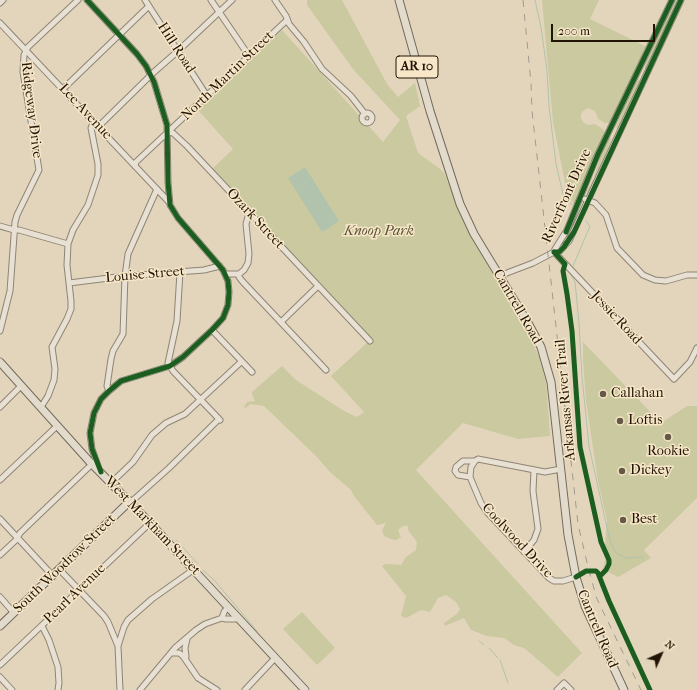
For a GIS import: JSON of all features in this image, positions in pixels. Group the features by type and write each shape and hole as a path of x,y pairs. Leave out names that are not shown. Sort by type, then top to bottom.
{"main road":[{"name":"Cantrell Road","path":"399,0 430,111 460,204 470,227 541,347 550,382 568,535 576,577 585,606 624,690"},
{"name":"West Markham Street","path":"0,362 92,464 150,523 305,690"},
{"name":"South Woodrow Street","path":"0,626 130,502"}],"street":[{"path":"0,3 3,0"},
{"name":"Ridgeway Drive","path":"0,331 10,291 14,230 17,215 38,170 24,72 24,56 27,50 78,0"},
{"path":"87,0 119,34 146,66 151,75 162,104 168,132 169,202"},
{"name":"Hill Road","path":"145,0 206,96"},
{"path":"211,0 249,56"},
{"path":"98,127 151,75 232,0"},
{"path":"275,0 286,16 287,20 322,69 351,96 365,114"},
{"name":"Riverfront Drive","path":"554,252 567,230 609,130 672,0"},
{"name":"Riverfront Drive","path":"498,276 533,263 554,252 559,252 568,241 682,0"},
{"path":"63,89 149,6"},
{"name":"North Martin Street","path":"135,166 136,162 287,20"},
{"name":"Lee Avenue","path":"0,23 169,202 178,218 220,266 225,274"},
{"path":"41,407 48,396 54,380 52,347 71,309 70,283 67,266 68,244 73,230 88,205 98,175 98,164 91,128 94,121"},
{"name":"Ozark Street","path":"168,132 174,134 370,341"},
{"path":"109,391 107,386 111,359 123,334 125,276 128,254 157,189"},
{"path":"581,197 595,203 606,215 617,248 643,275 655,280 666,281 687,275 697,275"},
{"path":"101,472 92,449 90,428 98,406 109,391 126,379 170,366 183,357 223,318 228,305 229,289 225,274 239,274 244,270 248,261 246,224 249,213"},
{"path":"0,226 68,244"},
{"name":"Jessie Road","path":"554,252 674,379 690,362 697,348"},
{"name":"Louise Street","path":"70,283 125,276 180,272 220,266"},
{"path":"130,502 219,419 173,371 168,363 177,321 180,272"},
{"path":"239,274 239,277 243,282 326,370"},
{"path":"281,322 318,286"},
{"path":"212,330 252,372"},
{"path":"112,483 133,462 152,435 166,423 185,414 242,362"},
{"path":"0,407 21,386"},
{"path":"0,480 57,426"},
{"path":"475,461 471,467 470,477 458,475 455,471 455,468 463,461 475,461 476,459 548,472 560,469"},
{"path":"0,555 18,538 20,533 92,464"},
{"path":"524,552 534,540 538,529 532,482 534,470"},
{"name":"Coolwood Drive","path":"470,477 481,503 487,512 550,579 563,582 576,577"},
{"path":"0,519 53,576"},
{"name":"Pearl Avenue","path":"0,665 150,523"},
{"path":"59,569 108,622 115,628 120,629 124,627"},
{"path":"118,646 124,627 133,614 194,570"},
{"path":"0,597 14,613"},
{"path":"222,618 228,607"},
{"path":"140,690 180,643 187,639 198,628 222,618 239,619"},
{"path":"108,622 118,646 120,690"},
{"path":"42,626 49,640 58,667 58,690"},
{"path":"187,639 185,648 186,657 191,668 198,678 217,690"},
{"path":"171,653 179,653 186,657"},
{"path":"245,690 276,658"},
{"path":"0,677 12,690"},
{"path":"557,690 564,683 571,690"}],"green space":[{"name":"Knoop Park","path":"307,0 342,0 387,84 398,97 415,83 420,106 406,116 418,153 444,173 471,237 531,339 539,357 546,382 550,436 518,439 463,423 416,470 582,653 558,677 524,648 514,645 504,638 487,636 471,630 464,618 445,626 444,623 457,614 460,609 456,602 446,595 438,598 430,612 421,610 406,618 401,616 406,596 382,566 385,564 401,565 406,557 416,550 417,542 408,530 408,526 403,526 398,530 401,537 396,540 384,536 382,530 386,523 377,525 351,490 330,472 316,456 264,406 250,404 246,408 244,407 247,402 255,401 252,392 282,366 296,380 344,411 357,417 364,412 331,376 369,341 209,172 233,149 197,109 282,30 383,142 400,120 353,69 307,5"},
{"path":"542,0 599,0 590,19 647,47 611,121 609,123 605,123 598,119 595,111 588,108 581,114 581,119 584,123 588,125 595,124 604,130 605,137 575,206 567,193 553,122"},
{"path":"674,0 678,0 649,66 645,69 645,65 661,26"},
{"path":"639,79 640,85 617,129 616,127 632,88"},
{"path":"609,138 611,138 610,143 599,171 588,193 587,191 594,178 601,153"},
{"path":"583,342 661,423 687,406 697,406 697,498 644,550 651,558 618,577 603,569 606,556 605,548 607,520 598,481 586,401"},
{"path":"302,612 335,648 317,665 283,629"}],"shaded area":[{"path":"305,167 339,221 322,232 288,178"}],"waterway":[{"path":"535,0 541,27 547,71 549,106 556,164 563,194 572,205"},
{"path":"573,266 590,226 586,221"},
{"path":"571,275 575,282 589,446 610,541 616,553 626,558 643,557"},
{"path":"176,540 198,564"},
{"path":"203,570 215,581 257,631"},
{"path":"479,641 484,645"},
{"path":"489,648 498,658"},
{"path":"500,660 508,683"}],"railway":[{"path":"523,0 531,83 532,111 578,524 597,599 641,690"}],"cycle path":[{"path":"87,0 137,54 146,66 154,82 167,125 170,205 178,218 223,270 228,281 229,292 228,305 223,318 183,357 170,366 121,381 101,399 94,413 90,433 92,449 101,472"},
{"path":"566,232 598,154 672,0"},
{"path":"554,252 559,252 574,232 681,0"},
{"name":"Arkansas River Trail","path":"554,252 565,264 563,271 572,331 580,447 601,542 609,560 606,570 600,576"},
{"path":"576,577 586,571 596,571 598,573 609,601 650,690"}],"place":[{"name":"Callahan","path":"603,394"},
{"name":"Loftis","path":"620,421"},
{"name":"Rookie","path":"668,437"},
{"name":"Dickey","path":"622,471"},
{"name":"Best","path":"623,520"}]}
